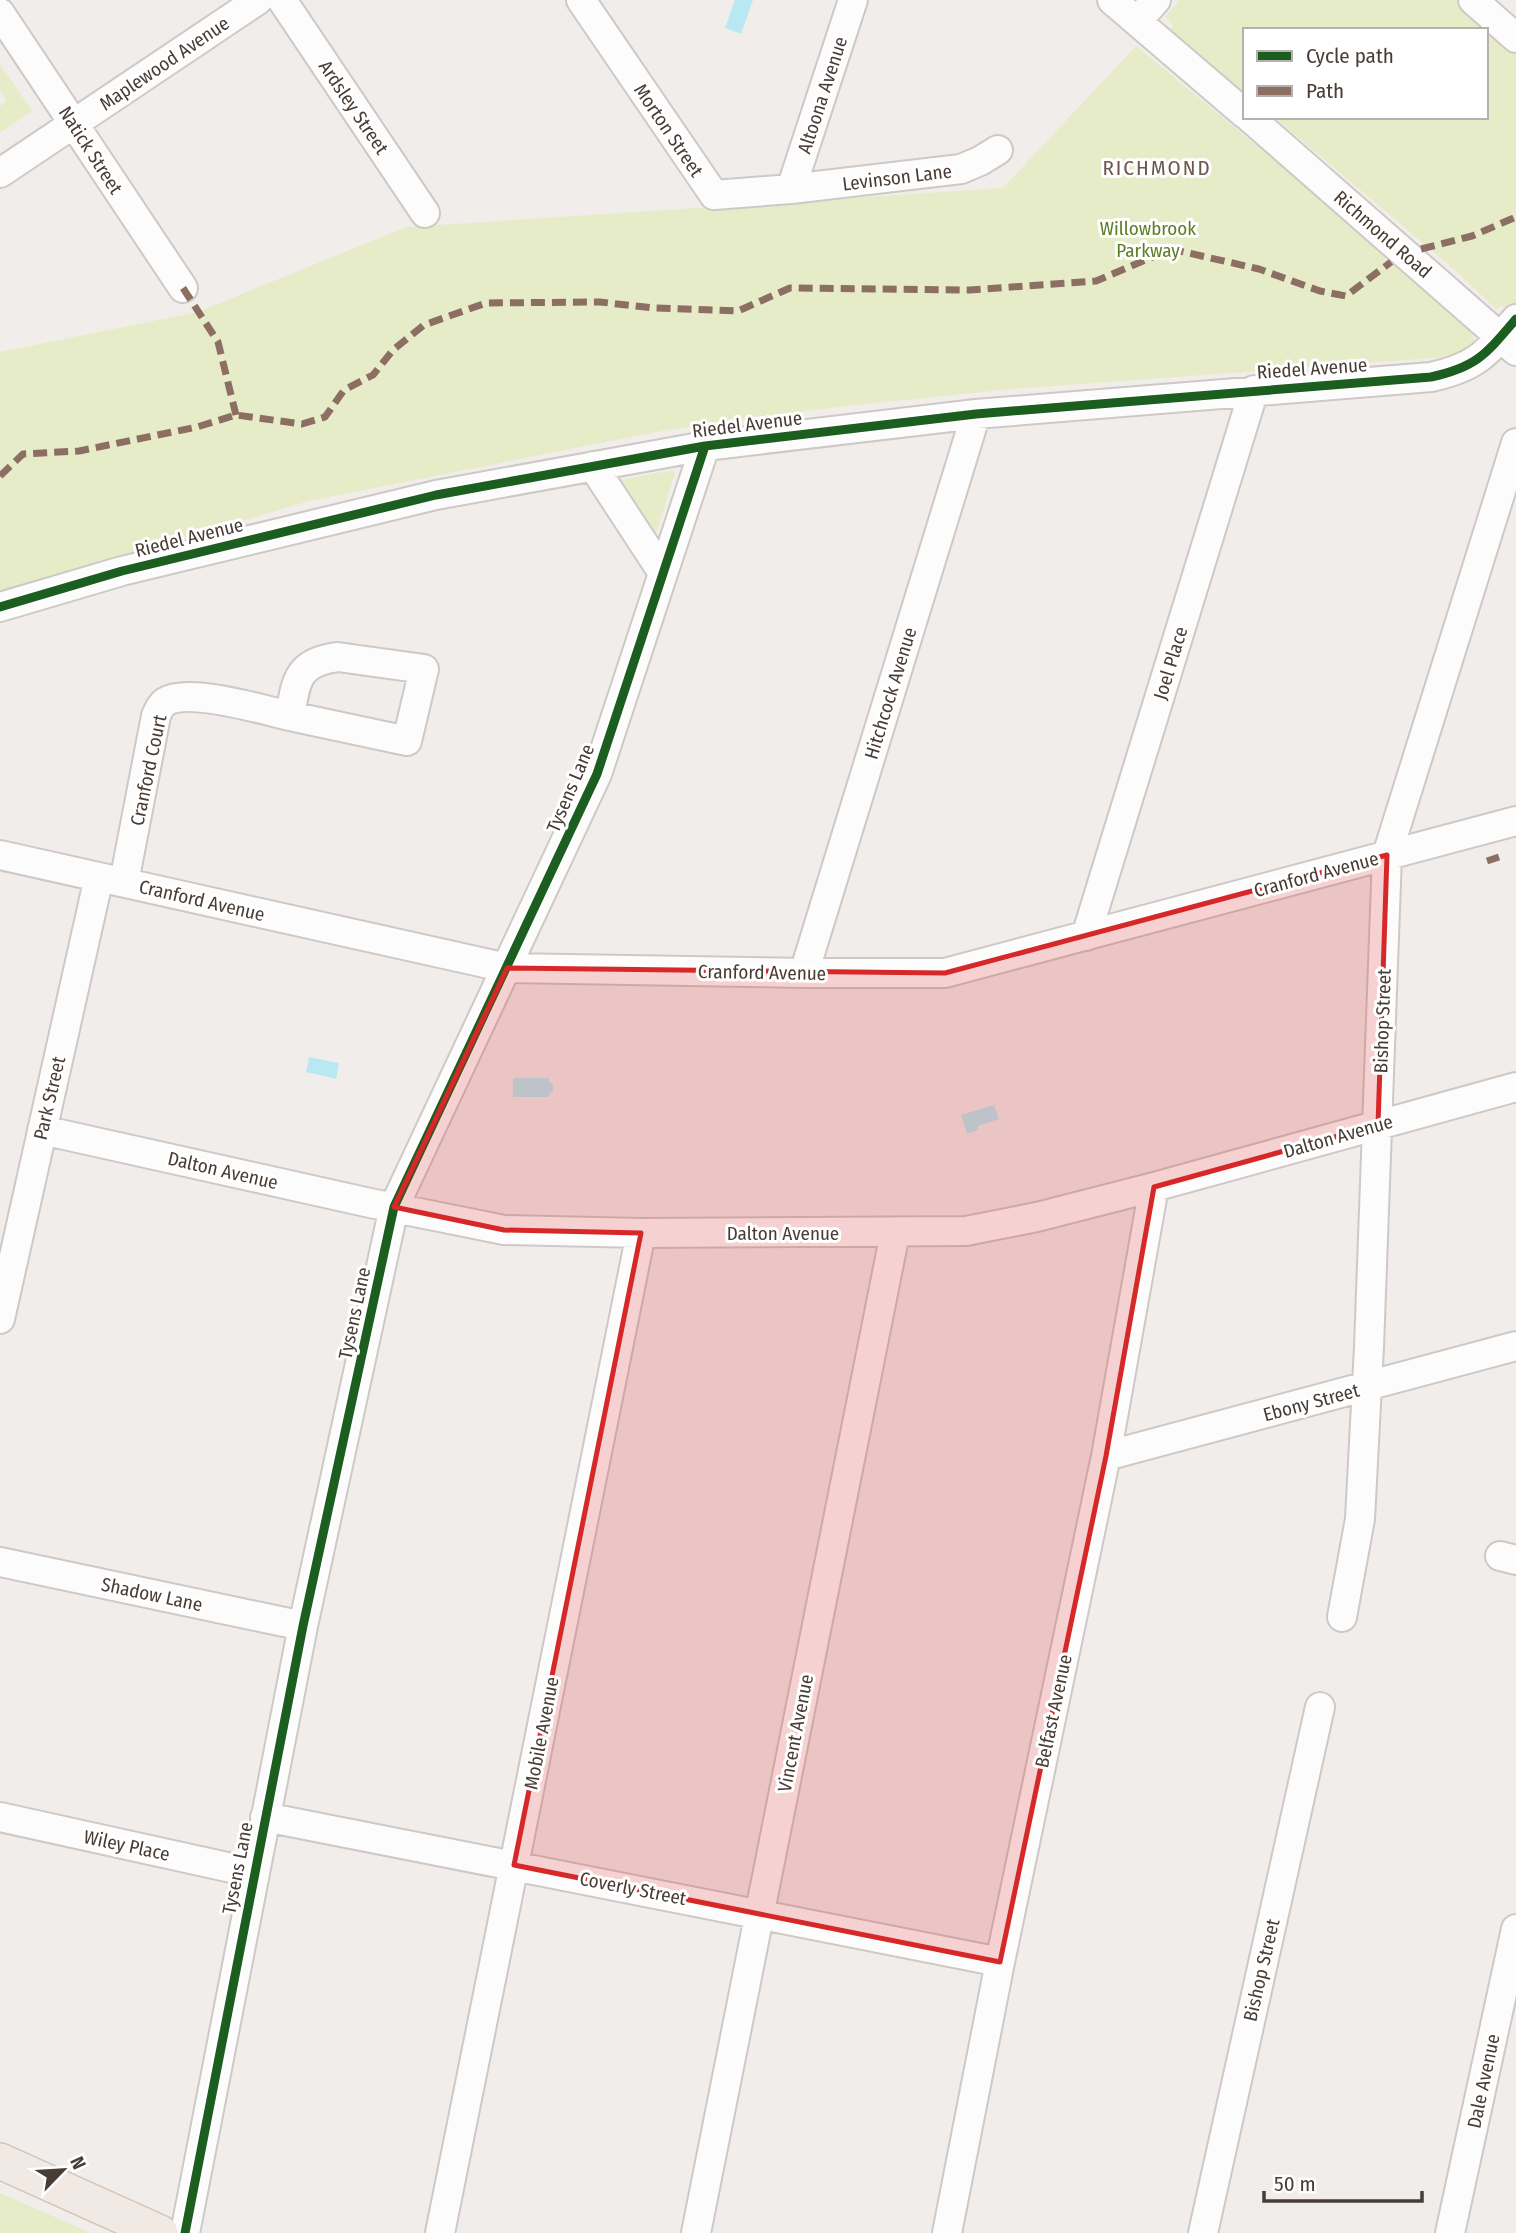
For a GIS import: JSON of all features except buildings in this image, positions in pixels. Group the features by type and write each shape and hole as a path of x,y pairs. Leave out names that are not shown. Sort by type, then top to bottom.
{"main road":[{"path":"0,2161 160,2233"}],"street":[{"name":"Maplewood Avenue","path":"0,173 258,0"},
{"name":"Ardsley Street","path":"282,0 425,213"},
{"name":"Morton Street","path":"581,0 714,195 791,189"},
{"name":"Altoona Avenue","path":"791,189 853,0"},
{"path":"1112,0 1243,112"},
{"path":"1138,21 1156,0"},
{"path":"1473,0 1516,38"},
{"name":"Natick Street","path":"0,13 183,288"},
{"name":"Richmond Road","path":"1251,119 1511,336"},
{"name":"Levinson Lane","path":"791,189 961,169 998,150"},
{"name":"Riedel Avenue","path":"0,607 122,571 436,495 593,466 705,446 976,414 1431,377 1465,368 1511,336"},
{"name":"Joel Place","path":"1086,936 1254,390"},
{"name":"Hitchcock Avenue","path":"804,973 976,414"},
{"name":"Bishop Street","path":"1342,1617 1360,1519 1368,1387 1387,855 1516,443"},
{"name":"Tysens Lane","path":"185,2233 303,1626 394,1207 597,774 705,446"},
{"path":"593,466 663,573"},
{"name":"Cranford Court","path":"112,880 156,716 165,702 175,698 202,696 290,716 407,741 424,668 338,657 315,662 303,670 297,680 290,716"},
{"name":"Cranford Avenue","path":"0,855 507,968 945,973 1516,821"},
{"name":"Park Street","path":"0,1319 42,1130 112,880"},
{"name":"Dalton Avenue","path":"42,1130 505,1230 640,1233 966,1231 1037,1217 1154,1187 1516,1087"},
{"name":"Belfast Avenue","path":"947,2233 1000,1962 1106,1456 1154,1187"},
{"name":"Mobile Avenue","path":"440,2233 640,1233"},
{"name":"Vincent Avenue","path":"696,2233 895,1233"},
{"name":"Ebony Street","path":"1106,1456 1516,1346"},
{"name":"Shadow Lane","path":"0,1562 303,1626"},
{"name":"Bishop Street","path":"1203,2233 1320,1707"},
{"name":"Wiley Place","path":"0,1817 254,1873"},
{"name":"Coverly Street","path":"265,1817 1000,1962"},
{"name":"Dale Avenue","path":"1450,2233 1516,1929"}],"highlighted area":[{"path":"1387,855 1378,1125 1154,1187 1106,1456 1000,1962 514,1865 641,1233 504,1230 394,1207 507,968 945,973"}],"green space":[{"path":"1179,0 1462,0 1516,48 1516,303 1508,310 1503,306 1496,309 1456,271 1276,119 1488,119 1488,28 1243,28 1243,91 1170,31 1173,25 1165,17"},
{"name":"Willowbrook Parkway","path":"1136,46 1364,234 1470,330 1476,344 1473,348 1448,357 1012,389 829,408 667,430 309,501 0,592 0,352 198,312 406,227 1003,188"},
{"path":"0,64 32,111 0,133 0,106 7,101 0,90"},
{"path":"672,470 675,473 655,537 616,481"},
{"path":"0,2193 91,2233 0,2233"}],"water":[{"path":"735,0 753,0 741,34 725,28"},
{"path":"309,1057 339,1063 336,1079 306,1072"},
{"path":"513,1078 549,1078 549,1083 553,1083 553,1092 549,1093 549,1097 513,1097"},
{"path":"994,1105 999,1119 978,1126 978,1130 967,1134 961,1115"}],"marked path":[{"path":"1421,249 1472,236 1516,217"},
{"path":"0,476 23,454 79,451 197,427 236,415 302,424 325,417 344,390 373,375 393,350 424,325 486,303 600,302 654,308 738,311 790,288 970,290 1096,281 1171,249 1259,269 1320,291 1346,296 1391,262"},
{"path":"183,288 218,342 236,415"},
{"path":"1487,861 1499,857"}],"cycle path":[{"path":"0,607 122,571 436,495 705,446 976,414 1431,377 1459,369 1480,357 1516,319"},
{"path":"185,2233 303,1626 394,1207 597,774 705,446"}],"district":[{"name":"RICHMOND","path":"1157,168"}]}
